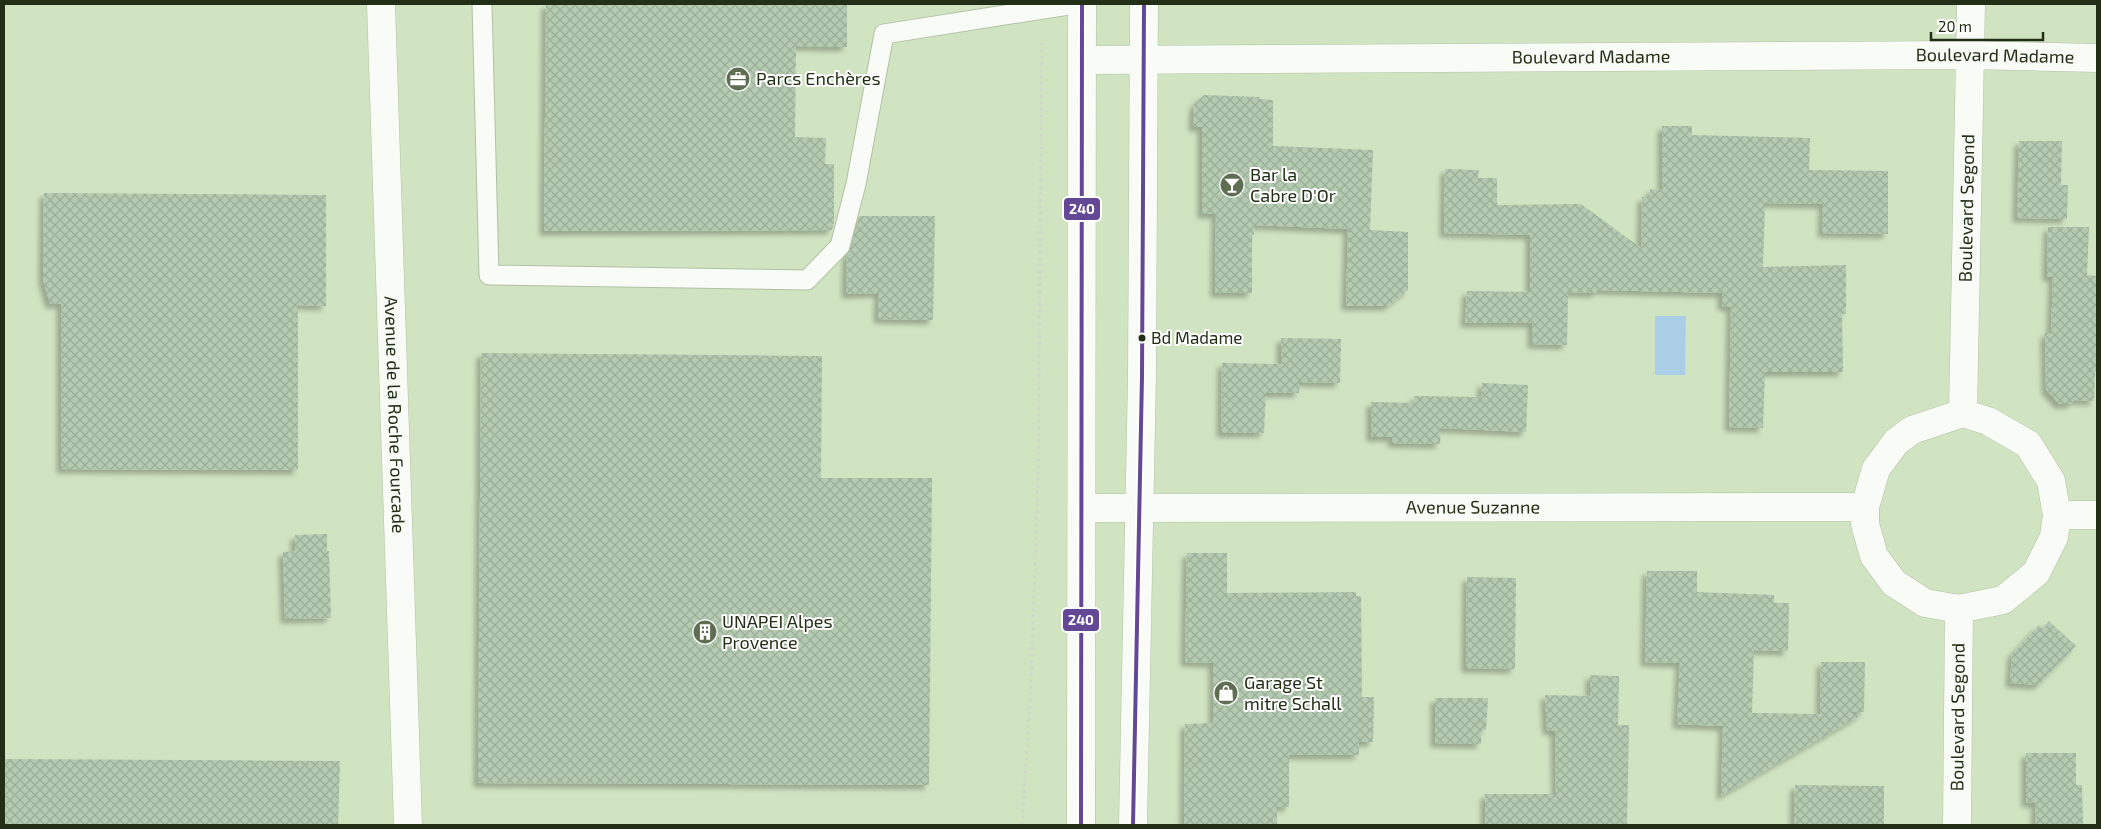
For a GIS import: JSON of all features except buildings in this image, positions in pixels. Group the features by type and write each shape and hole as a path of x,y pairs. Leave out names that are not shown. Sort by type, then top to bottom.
{"street":[{"name":"Avenue de la Roche Fourcade","path":"381,4 408,825"},
{"path":"1081,825 1082,4"},
{"path":"1133,825 1143,301 1142,59 1144,4"},
{"name":"Boulevard Segond","path":"1963,413 1971,4"},
{"name":"Boulevard Madame","path":"1083,60 1971,55 2097,58"},
{"path":"1963,413 1988,421 2028,444 2051,481 2057,515 2054,537 2036,573 2003,600 1959,609 1925,603 1894,583 1874,556 1865,524 1865,507 1876,468 1896,442 1912,430 1963,413"},
{"name":"Avenue Suzanne","path":"1082,508 1865,507"},
{"path":"2057,515 2097,515"},
{"name":"Boulevard Segond","path":"1957,825 1959,609"}],"lane":[{"path":"482,4 490,275 806,280 840,246 856,184 884,34 1075,4"}],"path":[{"path":"1022,825 1031,681 1038,478 1042,9"}],"water":[{"path":"1655,316 1686,316 1685,375 1655,375"}],"transit line":[{"name":"240","path":"1081,825 1082,4"},
{"name":"240","path":"1133,825 1142,376 1144,4"}],"place":[{"name":"Parcs Enchères","path":"738,79"},
{"name":"Bar la Cabre D'Or","path":"1232,185"},
{"name":"Bd Madame","path":"1142,338"},
{"name":"UNAPEI Alpes Provence","path":"705,632"},
{"name":"Garage St mitre Schall","path":"1226,693"}]}
